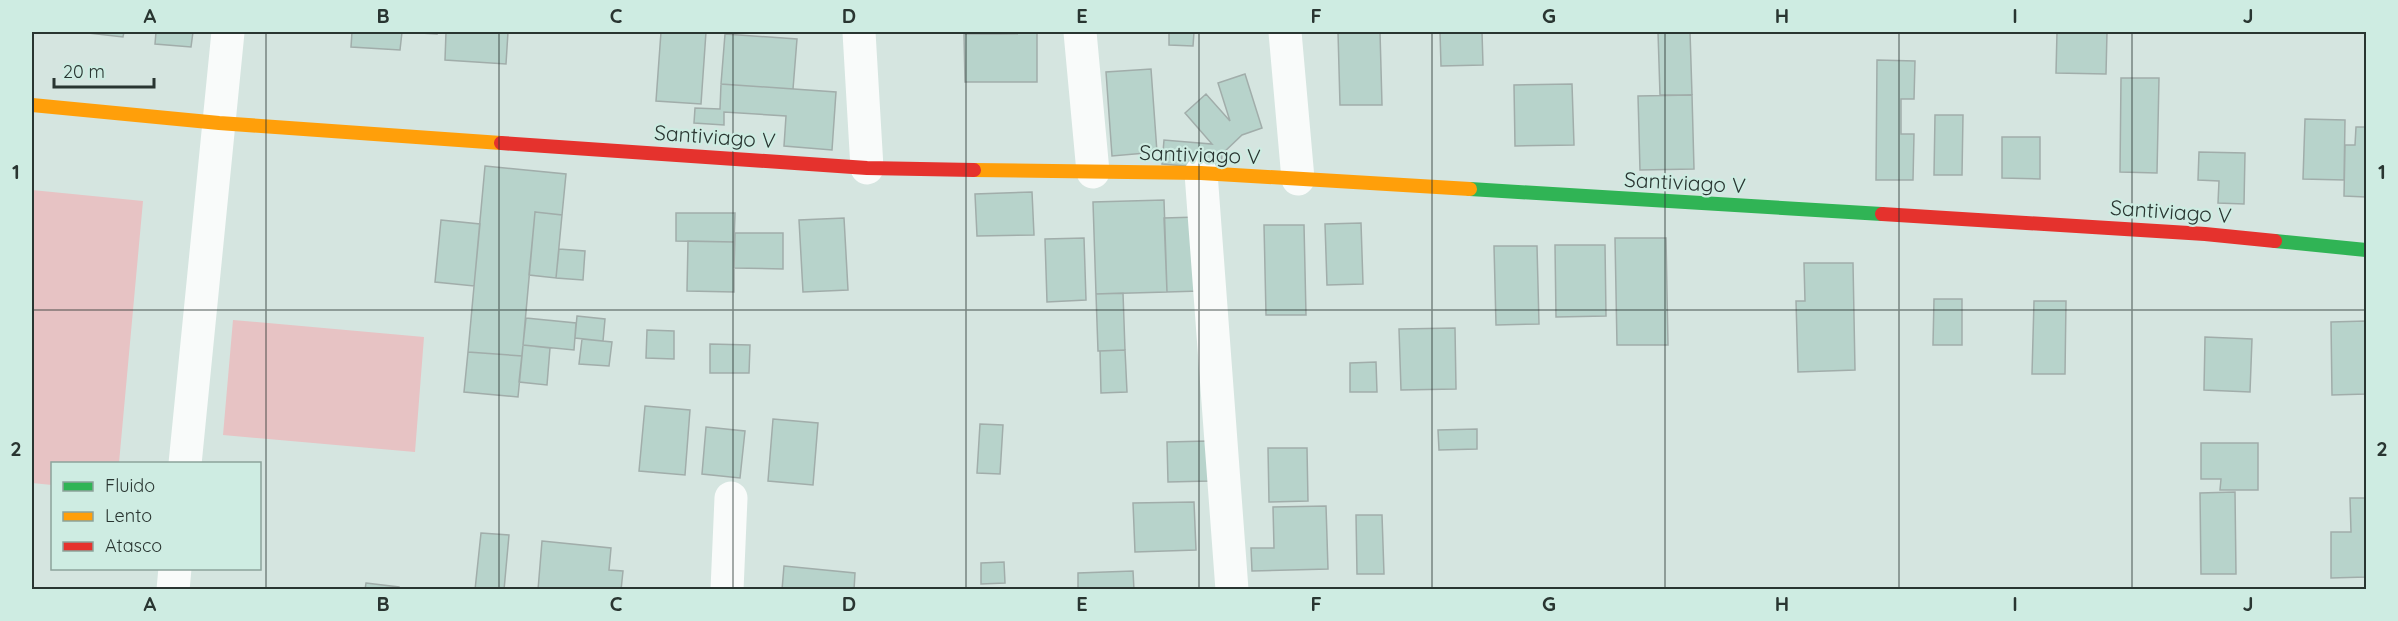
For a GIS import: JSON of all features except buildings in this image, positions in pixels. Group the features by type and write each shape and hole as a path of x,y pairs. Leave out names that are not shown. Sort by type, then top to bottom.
{"street":[{"path":"185,462 228,32"},
{"path":"860,32 867,168"},
{"path":"1080,32 1093,172"},
{"path":"1285,32 1298,179"},
{"name":"Santiviago V","path":"32,105 219,123 867,168 1200,173 2205,234 2367,250"},
{"path":"1200,173 1232,590"},
{"path":"727,590 731,498"},
{"path":"173,590 175,570"}],"shaded area":[{"path":"32,190 143,201 119,462 51,462 51,485 32,483"},
{"path":"233,320 424,337 415,452 223,435"}],"traffic: fast":[{"path":"1470,189 1882,214"},
{"path":"2275,241 2366,250"}],"traffic: slow":[{"path":"32,105 219,123 501,143"},
{"path":"974,170 1201,173 1470,189"}],"traffic: jam":[{"path":"501,143 867,168 974,170"},
{"path":"1882,214 2205,234 2275,241"}]}
